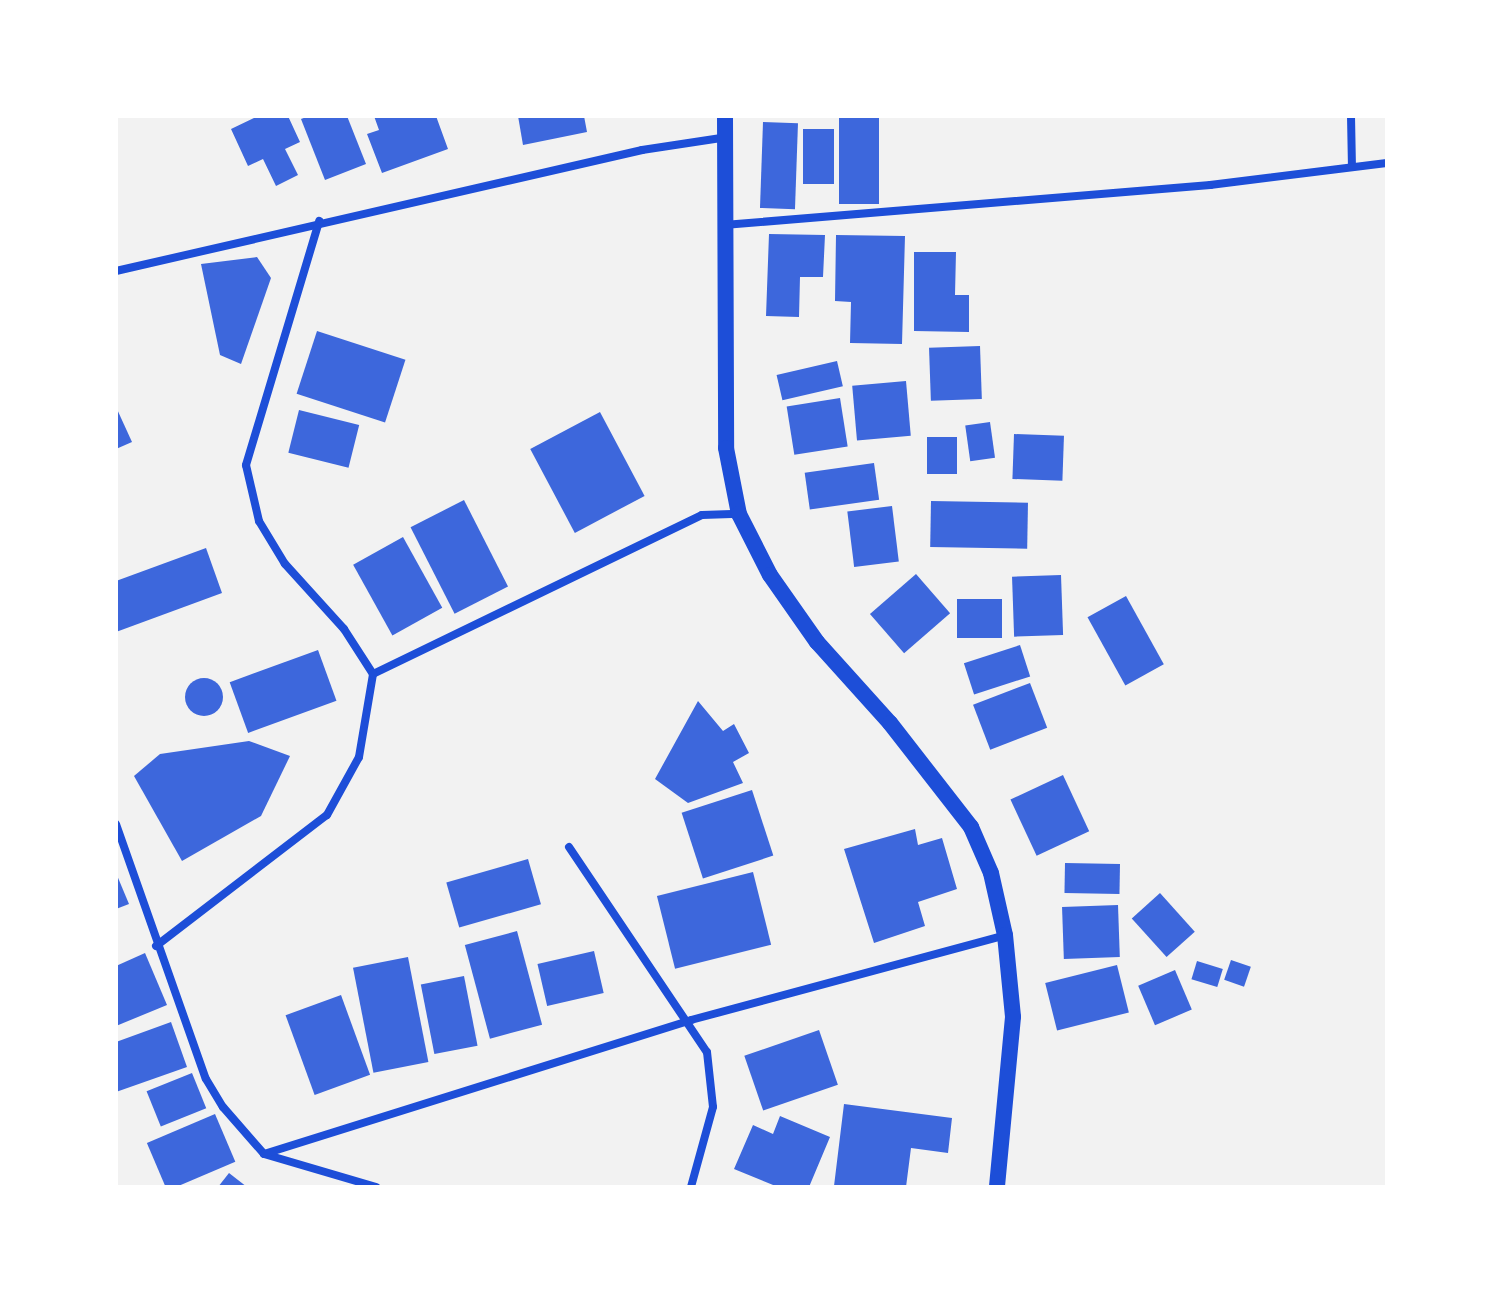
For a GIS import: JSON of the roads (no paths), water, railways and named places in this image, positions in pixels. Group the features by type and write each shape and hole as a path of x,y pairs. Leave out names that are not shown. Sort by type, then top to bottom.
{"main road":[{"path":"725,116 721,138 726,448 739,514 770,575 817,642 890,723 971,827 991,873 1005,935 1013,1017 997,1187"}],"street":[{"path":"1351,116 1352,167"},
{"path":"116,271 319,221 642,150 721,138"},
{"path":"723,225 1210,185 1387,163"},
{"path":"156,946 327,815 359,757 373,674 344,629 285,564 250,498 246,465 253,433 319,221"},
{"path":"373,674 702,515 739,514"},
{"path":"116,824 156,946 206,1079 239,1130 264,1154 376,1187"},
{"path":"569,847 691,1020 707,1052 713,1083 713,1107 691,1187"},
{"path":"264,1154 691,1020 1005,935"}]}
